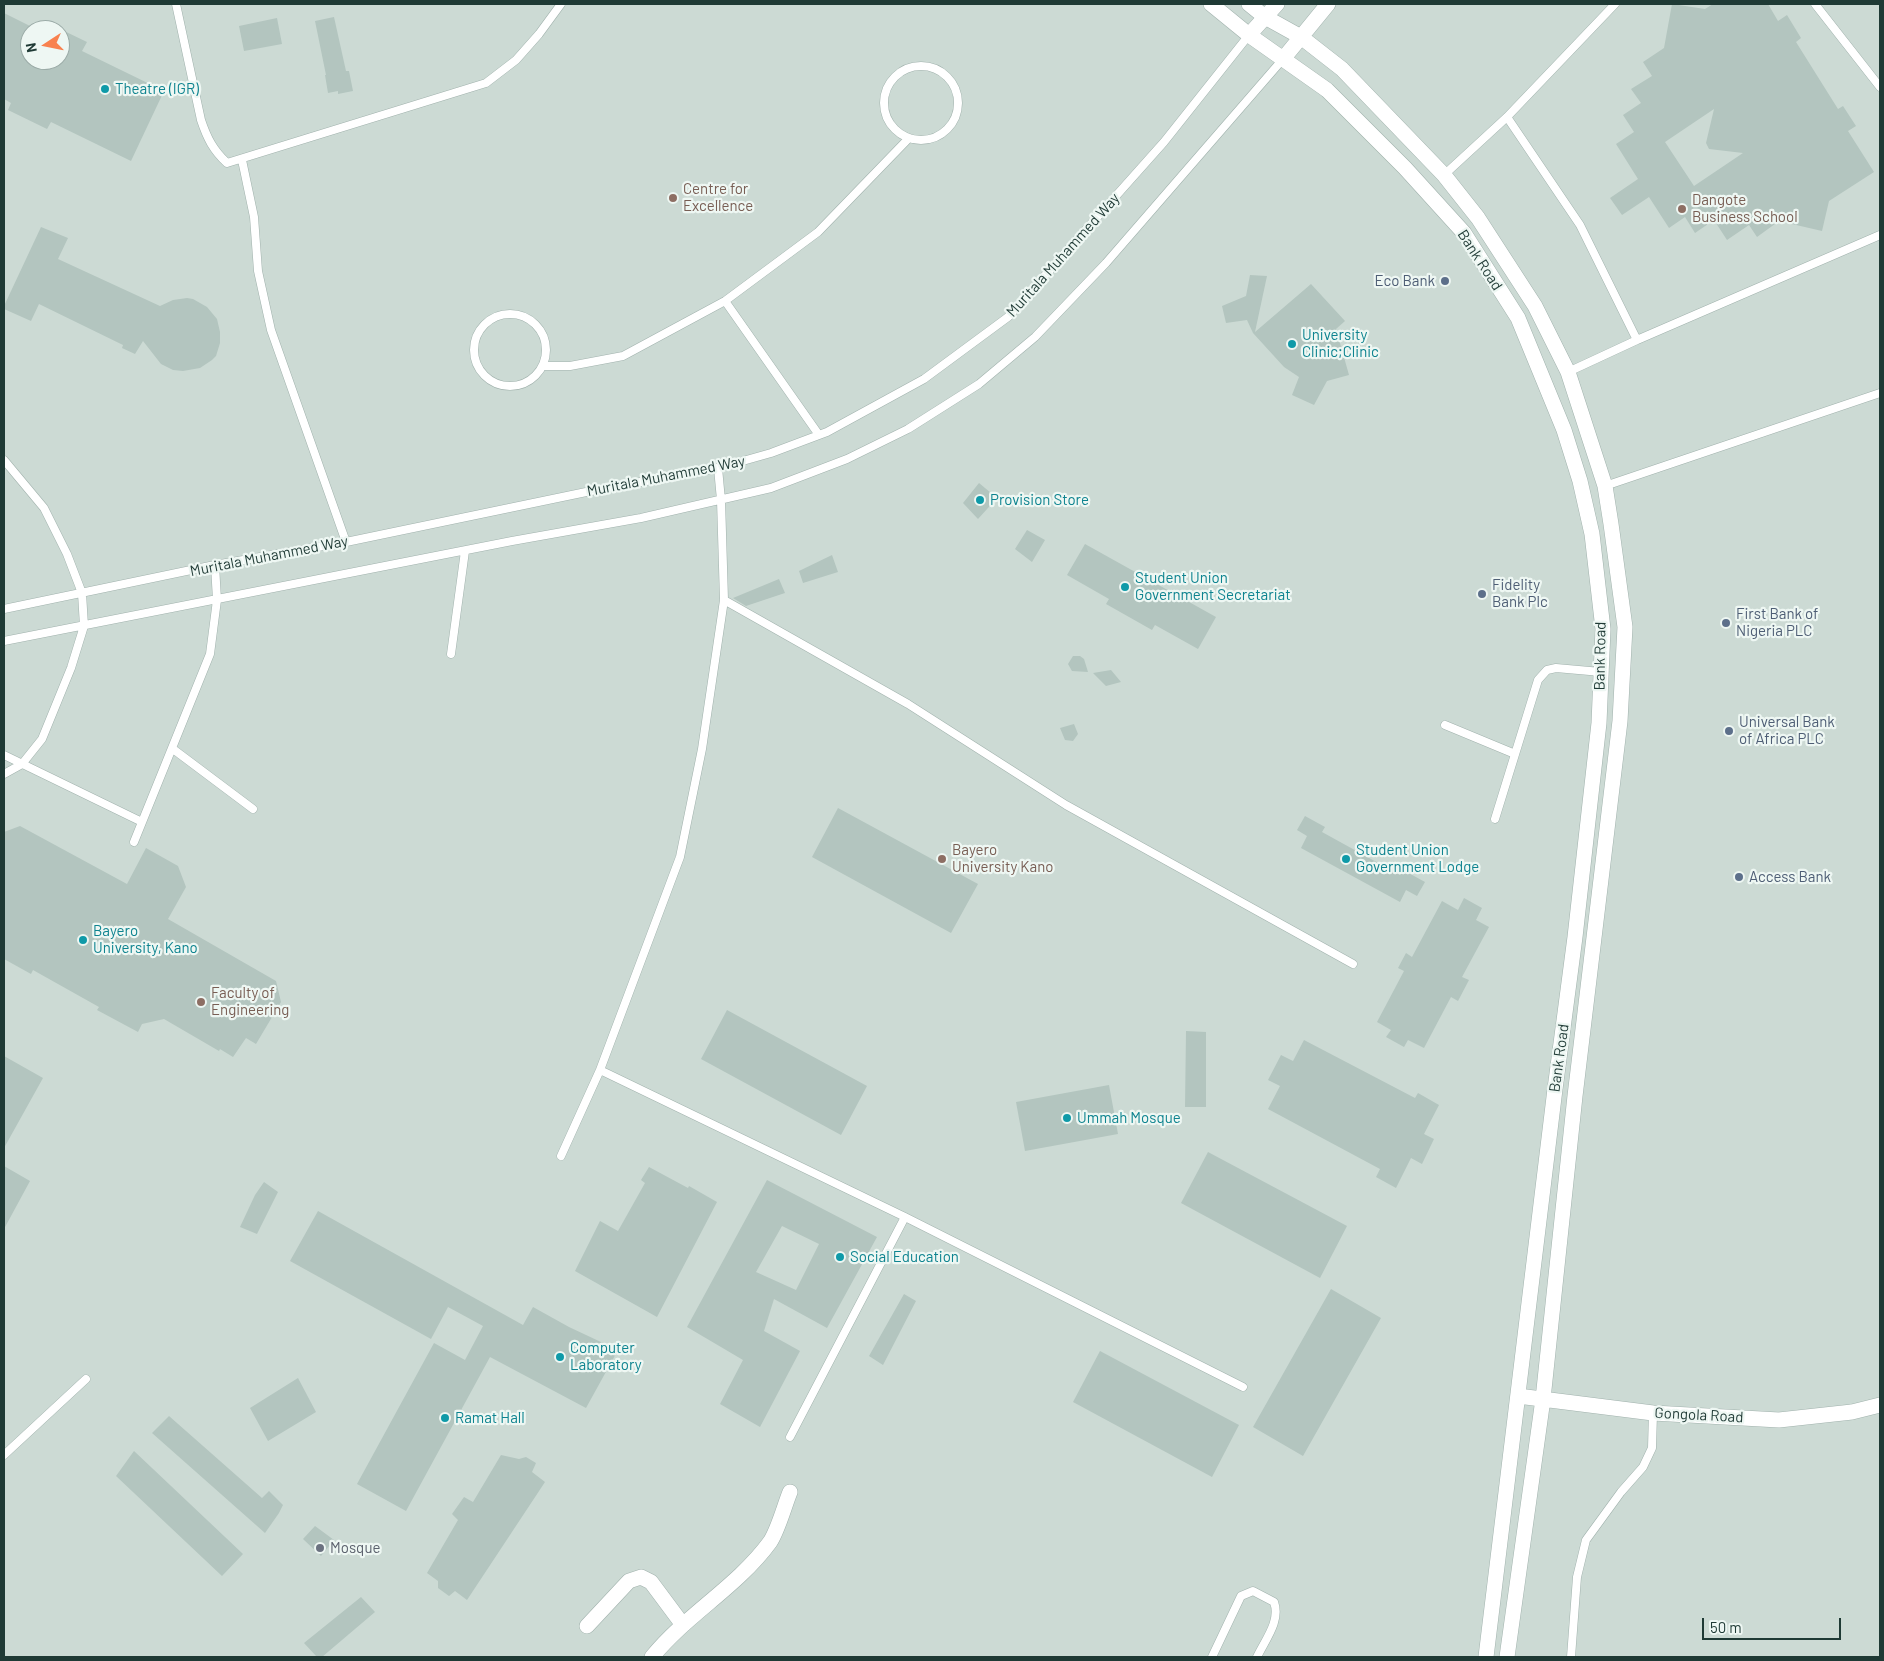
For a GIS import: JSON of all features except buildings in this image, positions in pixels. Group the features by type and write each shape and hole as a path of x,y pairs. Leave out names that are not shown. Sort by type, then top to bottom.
{"street":[{"name":"Bank Road","path":"1211,4 1249,35 1327,90 1464,233 1518,318 1564,430 1580,481 1592,534 1603,628 1599,723 1575,937 1486,1657"},
{"path":"1249,4 1265,18 1301,37 1342,69 1444,175 1478,218 1535,306 1568,372 1605,486 1626,627 1620,721 1575,1096 1543,1399 1506,1657"},
{"name":"Muritala Muhammed Way","path":"1249,35 1277,4"},
{"path":"1282,59 1328,4"},
{"name":"Gongola Road","path":"1518,1396 1653,1413 1779,1420 1852,1412 1880,1405"},
{"path":"652,1657 683,1625 743,1573 771,1540 790,1492"},
{"path":"587,1626 629,1581 641,1577 651,1582 683,1625"}],"lane":[{"path":"176,4 201,120 207,138 215,153 227,163 242,160 486,83 516,60 539,34 561,4"},
{"path":"1444,175 1507,118 1615,4"},
{"path":"1814,4 1880,87"},
{"name":"Muritala Muhammed Way","path":"4,609 215,565 346,542 562,497 718,468 771,454 819,435 924,379 1008,317 1164,142 1249,35"},
{"path":"4,641 641,518 771,488 847,459 908,429 979,384 1035,337 1106,263 1282,59"},
{"path":"922,65 944,73 952,81 957,92 956,115 951,125 937,136 921,140 909,138 899,132 888,119 884,102 886,90 892,80 905,70 922,65"},
{"path":"1507,118 1580,225 1637,340"},
{"path":"543,366 570,366 623,356 724,301 818,232 909,138"},
{"path":"242,160 254,217 258,272 271,330 346,542"},
{"path":"1568,372 1637,340 1880,235"},
{"path":"724,301 819,435"},
{"path":"504,314 526,317 538,328 546,344 543,366 527,382 517,386 495,383 486,376 477,362 474,345 478,334 484,325 493,318 504,314"},
{"path":"1605,486 1880,393"},
{"path":"4,460 44,508 67,554 82,593 84,626 71,668 42,739 22,764 4,774"},
{"path":"561,1156 600,1070 680,857 702,749 724,600 722,500 718,468"},
{"path":"451,654 465,551"},
{"path":"134,842 210,654 218,600 215,565"},
{"path":"724,600 908,704 1066,805 1353,964"},
{"path":"1495,819 1538,680 1547,670 1556,668 1601,672"},
{"path":"1445,725 1515,754"},
{"path":"173,749 253,809"},
{"path":"4,755 142,822"},
{"path":"600,1070 905,1217 1243,1387"},
{"path":"790,1437 905,1217"},
{"path":"4,1455 86,1379"},
{"path":"1571,1657 1577,1577 1586,1540 1621,1492 1643,1467 1652,1448 1653,1413"},
{"path":"1212,1657 1241,1596 1253,1591 1274,1602 1277,1611 1276,1618 1257,1657"}],"shaded area":[{"name":"Bayero University Kano","path":"4,4 1880,4 1880,1657 4,1657"}],"place":[{"name":"Theatre (IGR)","path":"105,89"},
{"name":"Centre for Excellence","path":"673,198"},
{"name":"Dangote Business School","path":"1682,209"},
{"name":"Eco Bank","path":"1445,281"},
{"name":"University Clinic;Clinic","path":"1292,344"},
{"name":"Provision Store","path":"980,500"},
{"name":"Student Union Government Secretariat","path":"1125,587"},
{"name":"Fidelity Bank Plc","path":"1482,594"},
{"name":"First Bank of Nigeria PLC","path":"1726,623"},
{"name":"Universal Bank of Africa PLC","path":"1729,731"},
{"name":"Bayero University Kano","path":"942,859"},
{"name":"Student Union Government Lodge","path":"1346,859"},
{"name":"Access Bank","path":"1739,877"},
{"name":"Bayero University, Kano","path":"83,940"},
{"name":"Faculty of Engineering","path":"201,1002"},
{"name":"Ummah Mosque","path":"1067,1118"},
{"name":"Social Education","path":"840,1257"},
{"name":"Computer Laboratory","path":"560,1357"},
{"name":"Ramat Hall","path":"445,1418"},
{"name":"Mosque","path":"320,1548"}]}
